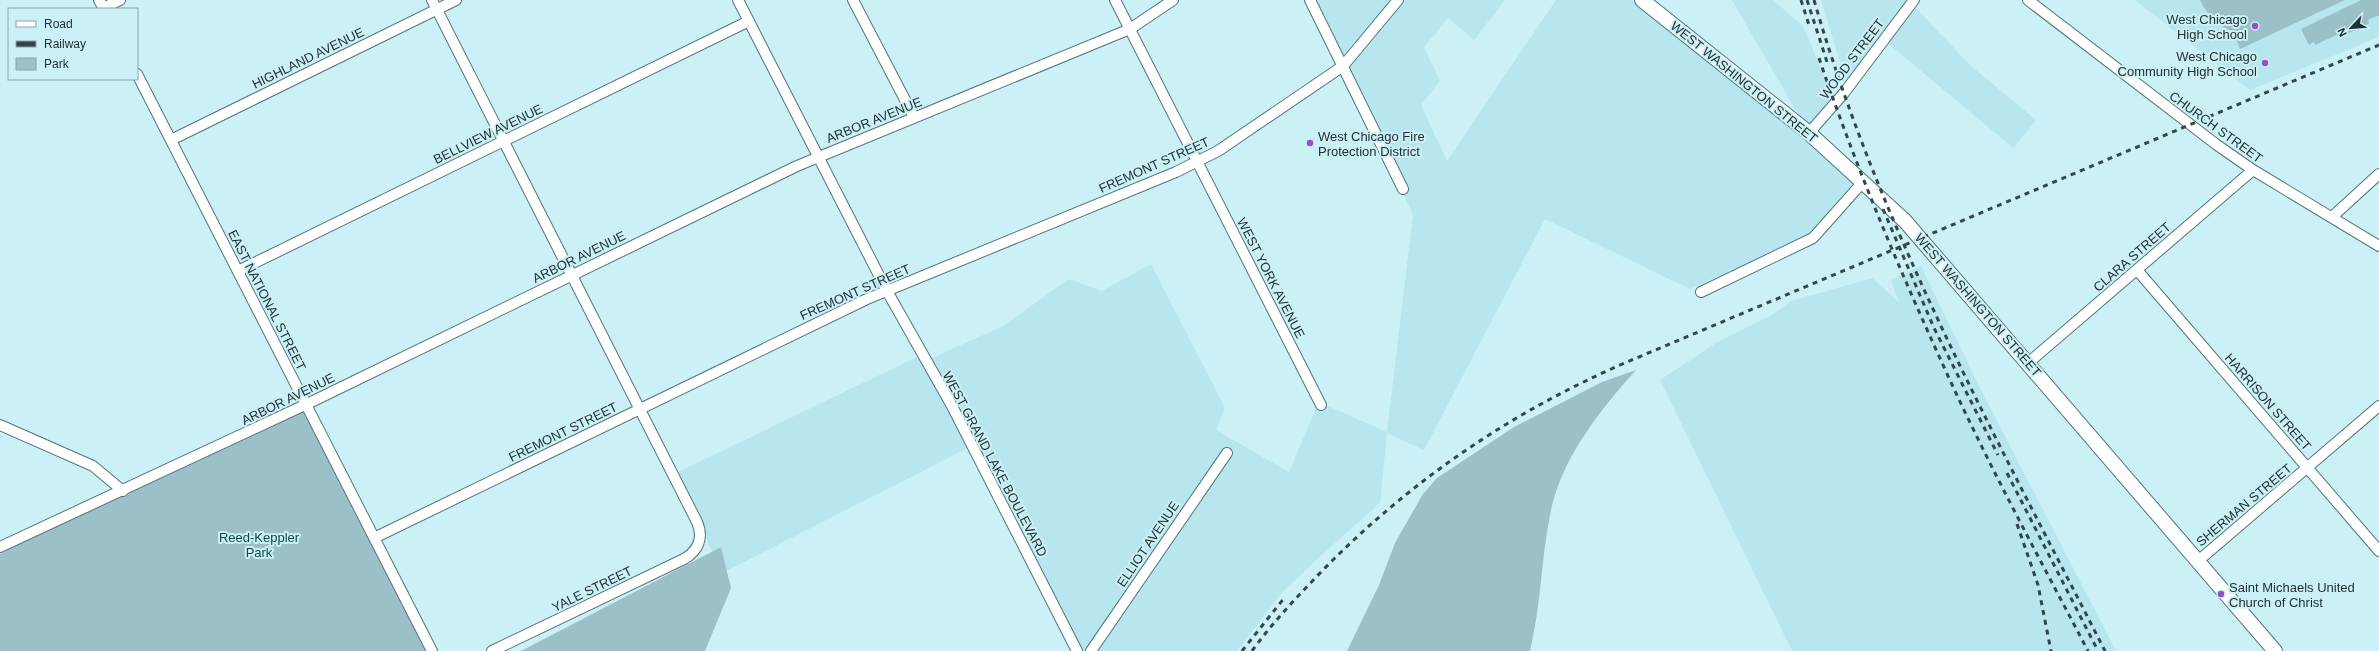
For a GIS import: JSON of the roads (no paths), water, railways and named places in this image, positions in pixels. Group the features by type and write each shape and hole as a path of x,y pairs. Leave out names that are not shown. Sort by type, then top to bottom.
{"main road":[{"name":"WEST WASHINGTON STREET","path":"1642,0 1809,133 1905,221 2275,651"}],"street":[{"path":"102,6 120,0"},
{"name":"HIGHLAND AVENUE","path":"170,140 435,5 456,0"},
{"name":"WEST GRAND LAKE BOULEVARD","path":"738,0 887,291 952,406 1077,651"},
{"path":"853,0 914,117"},
{"name":"WEST YORK AVENUE","path":"1115,0 1321,405"},
{"name":"ARBOR AVENUE","path":"0,548 307,404 819,157 1130,29 1173,0"},
{"path":"1310,0 1403,189"},
{"name":"FREMONT STREET","path":"374,538 887,291 1218,152 1343,66 1398,0"},
{"name":"WOOD STREET","path":"1809,133 1844,93 1914,0"},
{"name":"CHURCH STREET","path":"2028,0 2189,126 2253,170 2379,246"},
{"path":"435,5 641,409"},
{"name":"BELLVIEW AVENUE","path":"238,271 749,21"},
{"name":"EAST NATIONAL STREET","path":"138,76 432,651"},
{"name":"CLARA STREET","path":"2028,363 2253,170"},
{"path":"2332,217 2379,174"},
{"path":"1701,292 1813,238 1862,183"},
{"name":"HARRISON STREET","path":"2137,270 2379,552"},
{"name":"SHERMAN STREET","path":"2198,561 2379,406"},
{"name":"YALE STREET","path":"492,651 684,560 694,552 698,545 700,529 641,409"},
{"path":"0,425 93,466 123,491"},
{"name":"ELLIOT AVENUE","path":"1091,651 1227,452"}],"railway":[{"path":"1801,0 1809,25"},
{"path":"1807,0 1828,65"},
{"path":"1814,0 1841,85 1872,169 1907,251 1983,412 2105,651"},
{"path":"1252,651 1294,600 1356,538 1390,507 1464,452 1503,426 1543,403 1627,362 2379,45"},
{"path":"1819,58 1849,143 1882,226 1936,350 1987,457 2088,651"},
{"path":"1883,209 1934,328 1998,455"},
{"path":"2007,473 2098,651"},
{"path":"2017,524 2038,585 2051,651"},
{"path":"1242,651 1285,597"}],"place":[{"name":"West Chicago High School","path":"2255,26"},
{"name":"West Chicago Community High School","path":"2265,63"},
{"name":"West Chicago Fire Protection District","path":"1310,143"},
{"name":"Saint Michaels United Church of Christ","path":"2221,594"}],"park label":[{"name":"Reed-Keppler Park","path":"259,544"}]}
